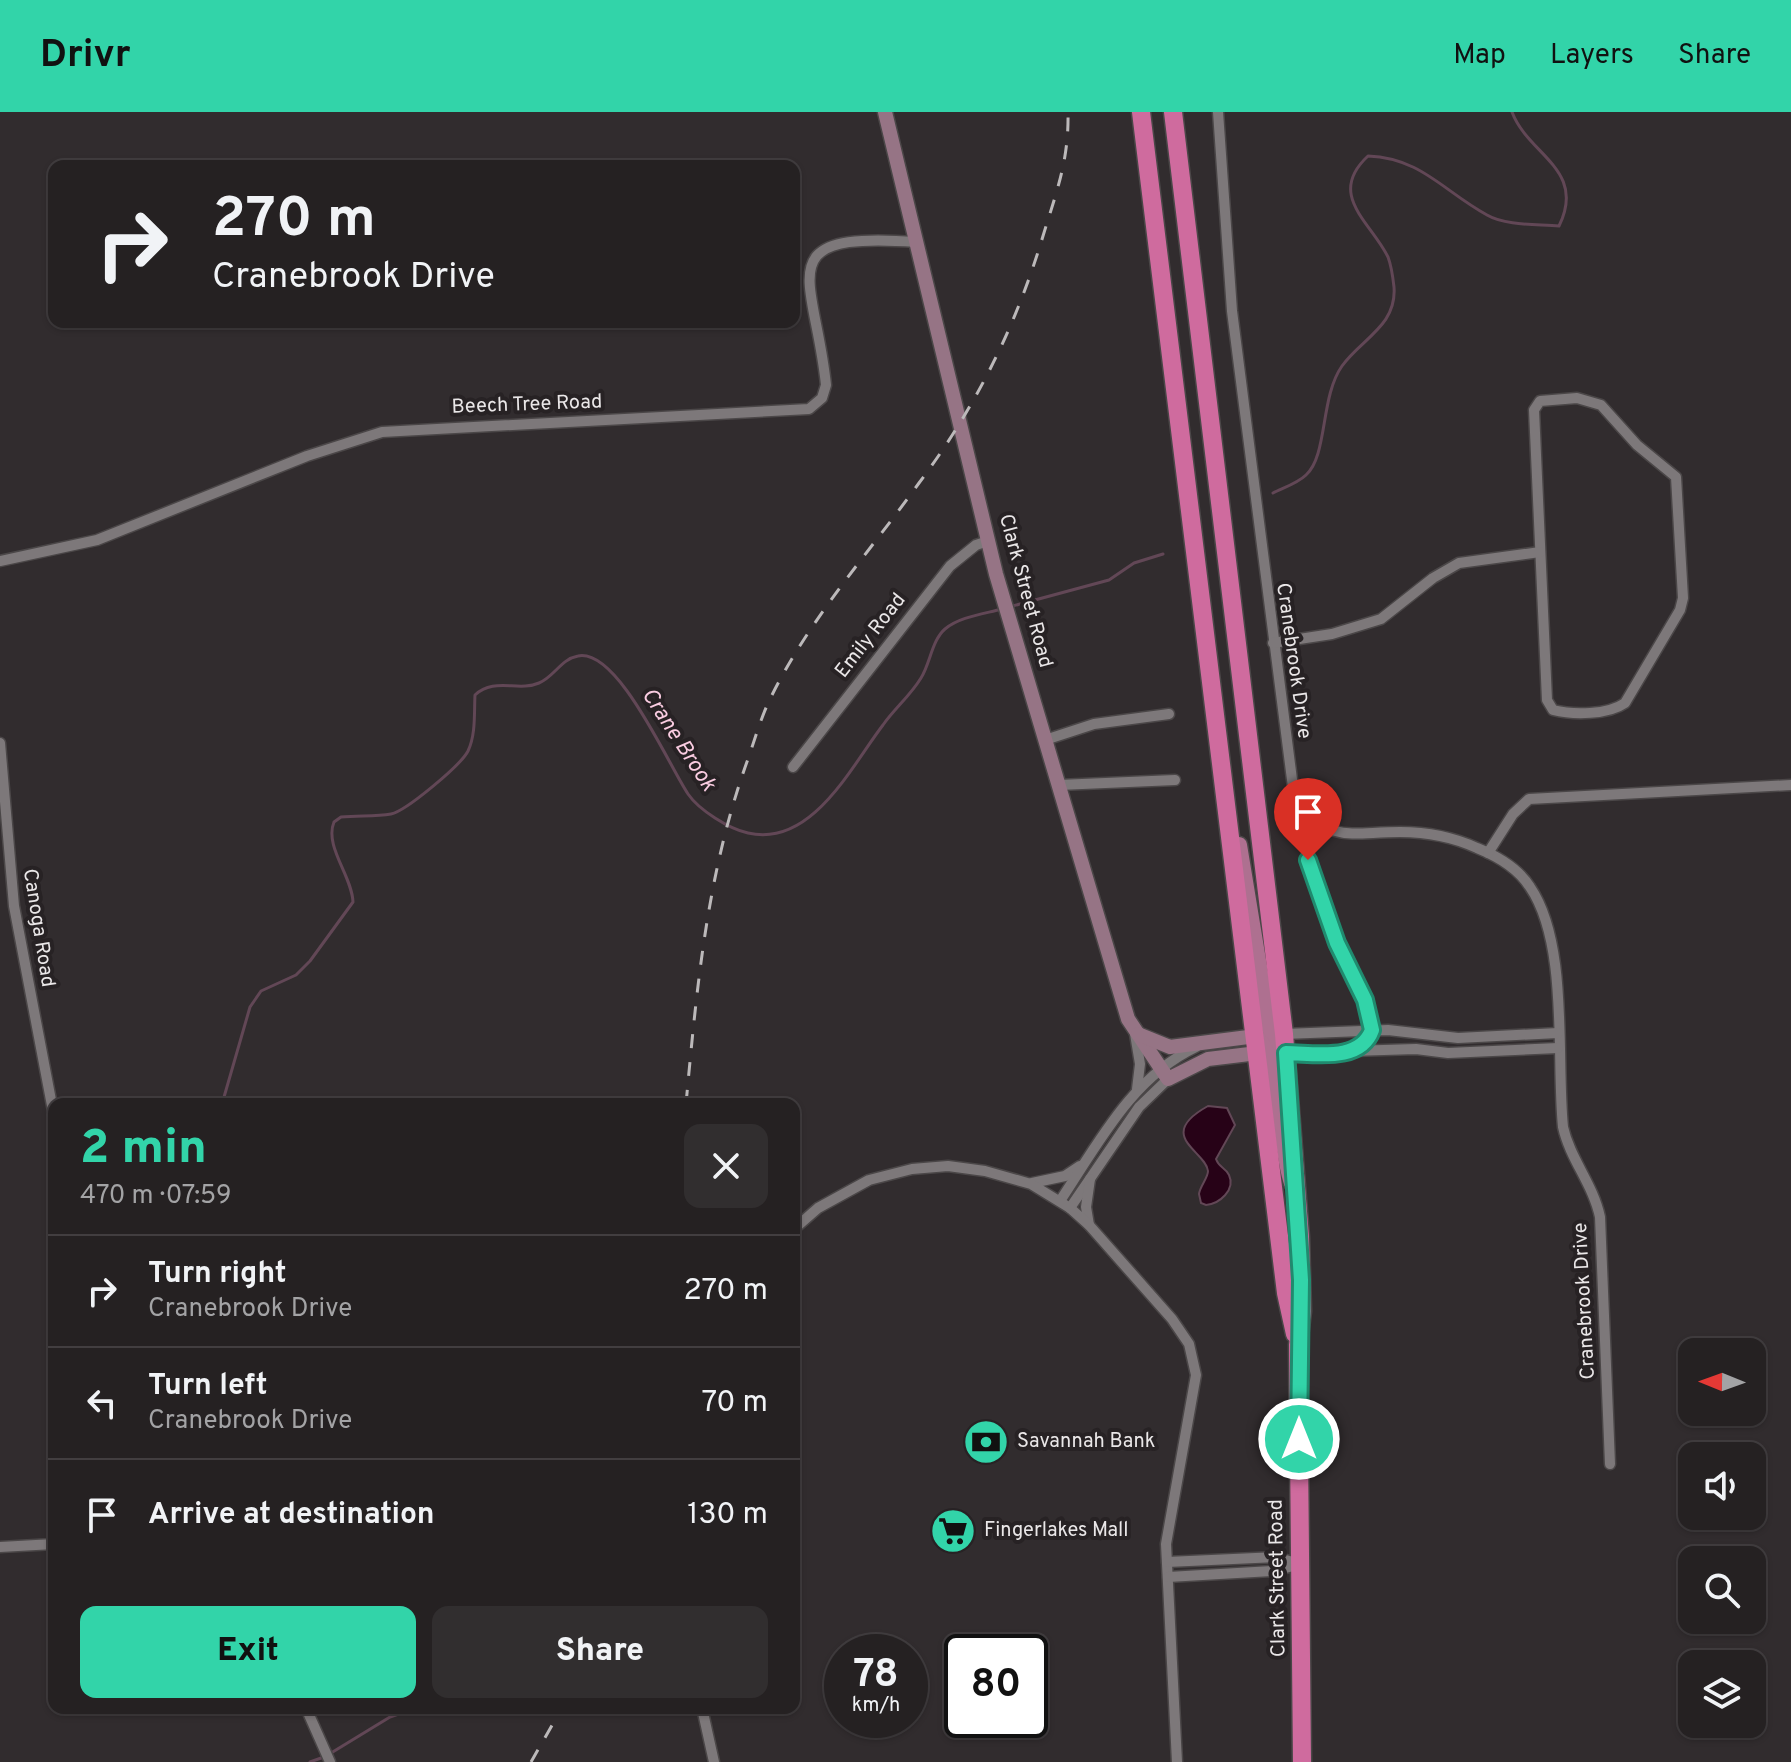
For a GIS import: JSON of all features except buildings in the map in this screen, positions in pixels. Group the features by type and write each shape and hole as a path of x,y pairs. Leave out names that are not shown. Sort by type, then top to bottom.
{"highway":[{"path":"1141,112 1221,774 1271,1044"},
{"name":"Clark Street Road","path":"1173,112 1271,1044 1286,1293 1298,1345"},
{"name":"Clark Street Road","path":"1271,1044 1298,1200 1302,1311 1298,1345 1302,1762"}],"street":[{"name":"Clark Street Road","path":"885,112 993,564 1019,659 1134,1032 1164,1074"},
{"name":"Cranebrook Drive","path":"1218,112 1232,311 1295,803 1314,822 1340,835 1399,832 1446,836 1501,858 1530,886 1550,930 1566,1143 1588,1184 1600,1217 1610,1464"},
{"name":"Beech Tree Road","path":"0,561 97,540 307,456 382,432 809,409 822,398 826,385 809,278 813,257 834,243 916,242"},
{"path":"1553,399 1594,400 1637,445 1672,472 1679,483 1682,604 1628,700 1618,708 1569,712 1549,706 1540,552 1534,407 1540,401 1553,399"},
{"name":"Emily Road","path":"793,767 950,566 976,545 988,541"},
{"path":"1273,643 1347,630 1395,611 1433,578 1459,563 1540,552"},
{"path":"1045,740 1094,724 1169,714"},
{"name":"Canoga Road","path":"0,743 14,906 51,1098"},
{"path":"1059,785 1175,780"},
{"path":"1488,853 1513,814 1529,799 1791,785"},
{"path":"1308,860 1337,943 1365,1000 1372,1030 1364,1045 1348,1053"},
{"path":"1065,1205 1090,1156 1137,1089 1164,1074 1208,1059 1271,1044 1372,1030 1458,1038 1558,1033"},
{"path":"1134,1032 1159,1045 1198,1046 1229,1037 1348,1053 1558,1048"},
{"path":"1134,1032 1140,1064 1137,1089"},
{"path":"1065,1205 1164,1074 1198,1046"},
{"path":"1031,1184 1065,1176 1090,1156"},
{"path":"800,1224 841,1193 894,1173 965,1167 1031,1184 1065,1205 1089,1225 1172,1318 1185,1337 1194,1360 1194,1393 1168,1523 1167,1562 1177,1762"},
{"path":"1089,1225 1086,1207 1090,1175"},
{"path":"0,1547 48,1544"},
{"path":"1167,1562 1275,1557 1300,1564"},
{"path":"1168,1577 1274,1571 1300,1564"},
{"path":"309,1714 330,1762"},
{"path":"703,1714 714,1762"}],"shaded area":[{"path":"1208,1106 1227,1108 1235,1125 1216,1159 1229,1175 1230,1186 1221,1199 1206,1205 1201,1203 1199,1194 1208,1171 1184,1134 1185,1126 1192,1117"}],"waterway":[{"path":"1273,493 1299,480 1313,466 1335,379 1350,356 1376,331 1390,312 1394,283 1391,268 1381,244 1363,220 1351,196 1351,183 1356,170 1368,156 1387,158 1417,169 1495,219 1559,226 1566,206 1566,190 1561,176 1520,127 1512,112"},
{"name":"Crane Brook","path":"1009,607 1109,580 1134,563 1163,554"},
{"name":"Crane Brook","path":"224,1098 250,1007 261,991 296,975 310,961 353,902 335,851 334,822 341,817 391,814 445,776 468,751 473,731 475,695 482,690 539,683 572,658 593,658 609,670 625,689 693,800 732,827 748,833 771,834 792,828 828,800 917,684 937,639 945,629 964,619 1002,609"},
{"name":"Crane Brook","path":"331,1753 399,1714"},
{"name":"Crane Brook","path":"310,1762 324,1757"}],"railway":[{"path":"687,1098 713,887 734,801 764,712 803,640 940,454 992,365 1020,302 1053,204 1064,160 1068,112"},
{"path":"531,1762 559,1714"}],"place":[{"name":"Savannah Bank","path":"986,1442"},
{"name":"Fingerlakes Mall","path":"953,1531"}],"route":[{"path":"1299,1439 1301,1280 1286,1053 1348,1053 1364,1045 1372,1030 1365,1000 1337,943 1308,860"}]}
